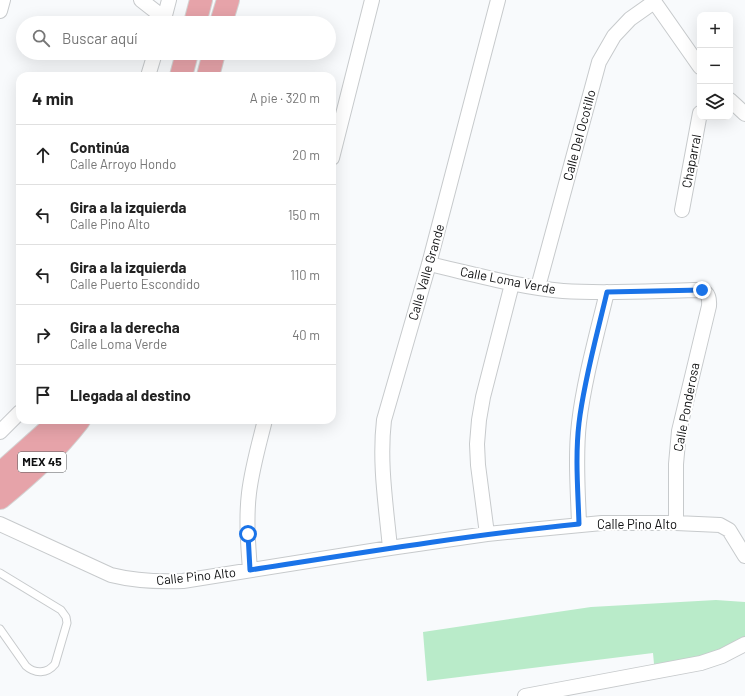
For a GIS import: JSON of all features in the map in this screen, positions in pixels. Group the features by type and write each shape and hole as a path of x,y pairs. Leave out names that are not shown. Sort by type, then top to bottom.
{"main road":[{"path":"197,16 201,0"},
{"path":"223,16 228,0"},
{"path":"182,72 185,60"},
{"path":"209,72 212,60"},
{"name":"MEX 45","path":"0,474 41,438 53,424"},
{"name":"MEX 45","path":"0,498 42,463 65,439 76,424"}],"street":[{"path":"0,11 3,0"},
{"path":"141,0 159,16"},
{"path":"165,16 169,0"},
{"path":"336,142 372,0"},
{"name":"Calle Valle Grande","path":"390,548 381,460 384,420 429,264 498,0"},
{"path":"654,1 697,63"},
{"name":"Calle Del Ocotillo","path":"538,288 599,62 614,36 630,19 654,1"},
{"path":"149,72 153,60"},
{"path":"733,103 745,114"},
{"name":"Chaparral","path":"682,210 699,120"},
{"name":"Calle Loma Verde","path":"429,264 512,284 562,291 607,292 702,290 707,293"},
{"path":"487,534 478,465 477,444 479,420 482,397 512,284"},
{"path":"579,524 577,464 579,423 584,393 607,292"},
{"name":"Calle Ponderosa","path":"676,523 676,464 678,436 709,306 710,300 707,293"},
{"path":"0,432 16,416"},
{"path":"250,570 248,534 249,494 264,424"},
{"name":"Calle Pino Alto","path":"0,524 111,575 129,580 152,582 183,581 487,534 579,524 714,524 725,527 732,534 745,556"},
{"path":"525,696 701,663 722,656 745,644"}],"lane":[{"path":"0,572 61,610 66,617 67,623 66,632 55,664 51,669 44,672 31,670 26,666 0,629"}],"green space":[{"path":"716,600 745,602 745,643 692,661 654,664 653,653 427,681 423,632 591,607"}],"route":[{"path":"248,534 250,570 487,534 579,524 577,464 579,423 584,393 607,292 702,290"}]}
